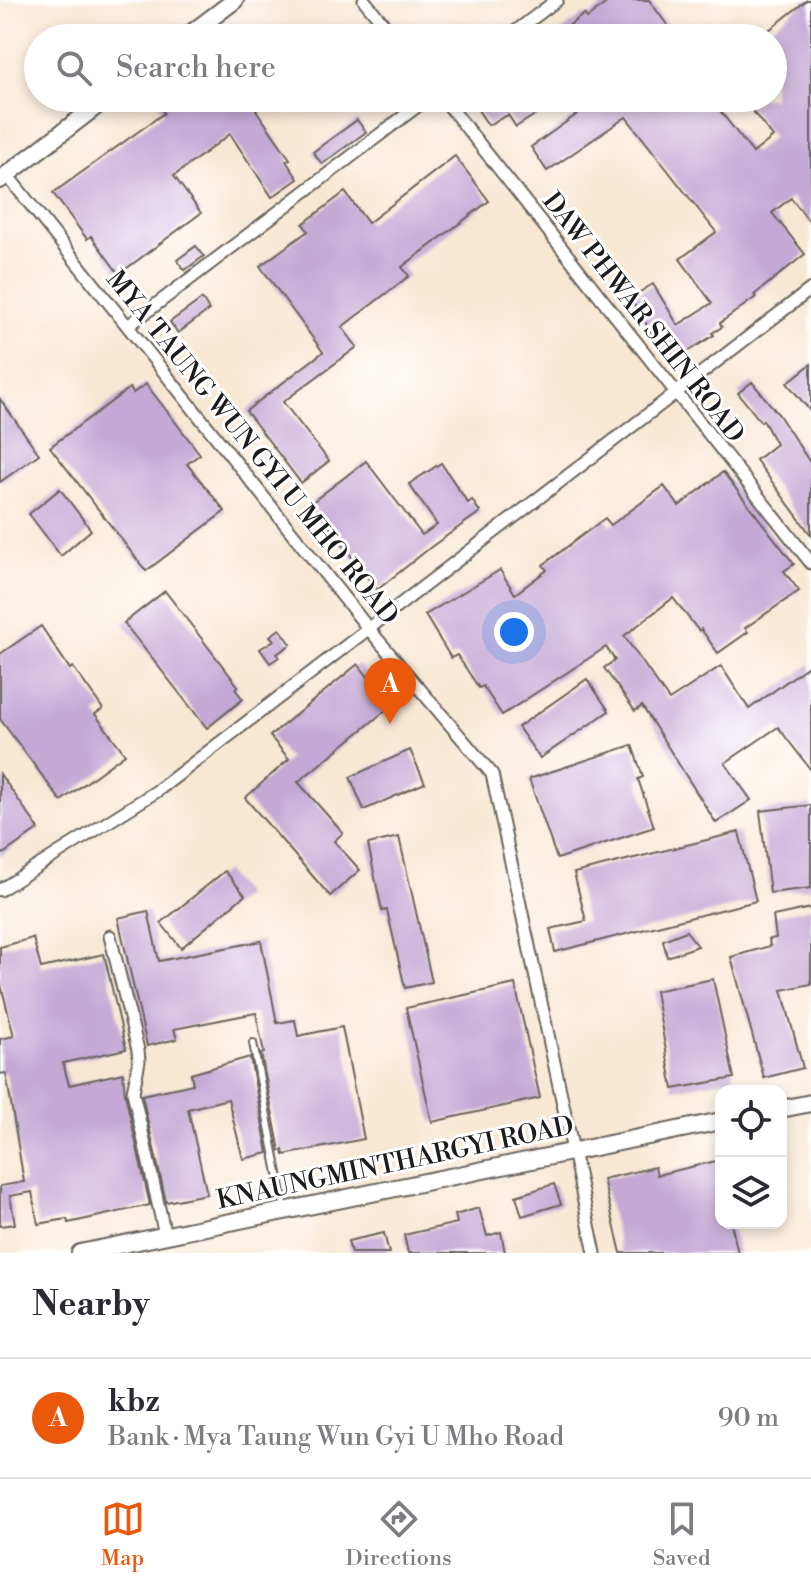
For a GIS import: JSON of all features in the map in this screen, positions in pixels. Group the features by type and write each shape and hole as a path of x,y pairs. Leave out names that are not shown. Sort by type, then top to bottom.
{"street":[{"path":"203,24 235,0"},
{"path":"364,0 384,24"},
{"path":"525,24 557,0"},
{"path":"4,177 89,112"},
{"path":"128,326 410,112"},
{"name":"DAW PHWAR SHIN ROAD","path":"454,112 811,563"},
{"name":"MYA TAUNG WUN GYI U MHO ROAD","path":"4,177 128,326 368,628 492,774 595,1253"},
{"path":"0,890 157,791 811,289"},
{"path":"110,936 138,1050 133,1092 165,1235"},
{"path":"787,1108 811,1103"},
{"name":"KNAUNGMINTHARGYI ROAD","path":"80,1253 715,1122"}],"lane":[{"path":"253,1043 285,1210"}],"building":[{"path":"610,0 649,0 666,24 571,24 584,14 587,18"},
{"path":"811,0 811,224 791,198 772,213 805,254 754,295 756,297 720,323 722,327 712,333 714,335 676,359 659,332 654,336 630,298 653,284 678,325 712,303 680,259 716,232 626,117 547,171 531,147 580,112 721,112 753,153 773,137 753,112 787,112 787,24 777,24"},
{"path":"257,112 290,159 286,161 298,179 272,197 230,134 174,176 201,213 119,274 91,236 87,239 53,193 164,113"},
{"path":"479,112 539,112 516,127 508,115 488,125"},
{"path":"357,120 366,132 322,164 313,152"},
{"path":"455,156 489,201 402,267 409,276 342,327 357,347 283,402 329,461 301,483 246,411 323,352 260,266 308,231 303,224 345,192 368,223"},
{"path":"196,246 204,256 185,270 177,260"},
{"path":"202,299 209,310 178,333 170,322"},
{"path":"811,364 811,412 787,383"},
{"path":"752,382 779,415 811,464 811,535 756,460 776,444 763,420 761,422 738,393"},
{"path":"146,384 200,454 187,464 225,511 146,571 50,447 130,388 133,393"},
{"path":"0,399 39,454 0,482"},
{"path":"366,461 422,535 437,525 409,484 441,463 468,503 472,500 480,512 377,590 311,503"},
{"path":"723,472 794,564 784,571 799,591 745,628 748,632 718,653 673,598 624,636 669,700 721,666 749,709 811,664 811,770 778,727 725,763 751,800 716,823 642,706 635,711 604,668 615,660 606,647 502,715 457,655 451,658 425,615 500,570 515,594 547,570 543,565 605,518 611,525 664,486 679,506"},
{"path":"60,489 91,530 61,556 29,514"},
{"path":"165,591 238,686 235,689 243,699 207,728 124,623"},
{"path":"41,626 70,669 73,667 103,709 95,714 125,754 61,801 0,719 0,654"},
{"path":"280,629 291,644 270,663 260,649 274,640 270,636"},
{"path":"358,664 391,706 298,782 343,833 334,841 360,870 330,896 245,798 289,759 270,736"},
{"path":"587,679 609,711 540,758 518,727"},
{"path":"632,745 643,777 638,779 654,827 557,859 529,779"},
{"path":"410,750 425,783 364,810 350,777"},
{"path":"0,774 39,829 0,856"},
{"path":"811,805 811,888 770,893 760,811"},
{"path":"739,832 756,901 555,952 550,929 586,921 574,873"},
{"path":"399,837 432,982 405,988 387,910 382,911 368,844"},
{"path":"225,871 245,895 181,948 161,923"},
{"path":"811,908 811,984 782,990 803,1068 764,1078 731,957 770,946 769,939 776,938 773,916"},
{"path":"148,911 159,961 261,941 277,1023 295,1020 298,1036 342,1027 364,1139 284,1155 283,1150 280,1151 256,1013 174,1029 177,1039 147,1046 118,918"},
{"path":"686,931 698,946 667,957 663,940"},
{"path":"33,938 41,968 104,954 126,1049 63,1063 69,1085 123,1073 150,1205 68,1223 67,1219 38,1224 32,1192 10,1196 15,1224 0,1226 0,1186 24,1182 6,1073 0,1074 0,1039 14,1036 0,981 0,947"},
{"path":"713,979 734,1078 673,1089 655,991"},
{"path":"515,984 540,1098 432,1122 406,1008"},
{"path":"250,1057 268,1153 243,1159 228,1099 188,1109 207,1194 166,1202 142,1095 193,1084 191,1074"},
{"path":"715,1161 715,1229 732,1229 738,1253 621,1253 603,1179 655,1167 657,1175"},
{"path":"554,1184 561,1204 522,1216 516,1196"},
{"path":"479,1208 487,1236 501,1232 505,1253 408,1253 404,1235 457,1223 455,1215"},
{"path":"384,1233 389,1253 351,1253 348,1241"}],"place":[{"name":"kbz","path":"390,724"}]}
